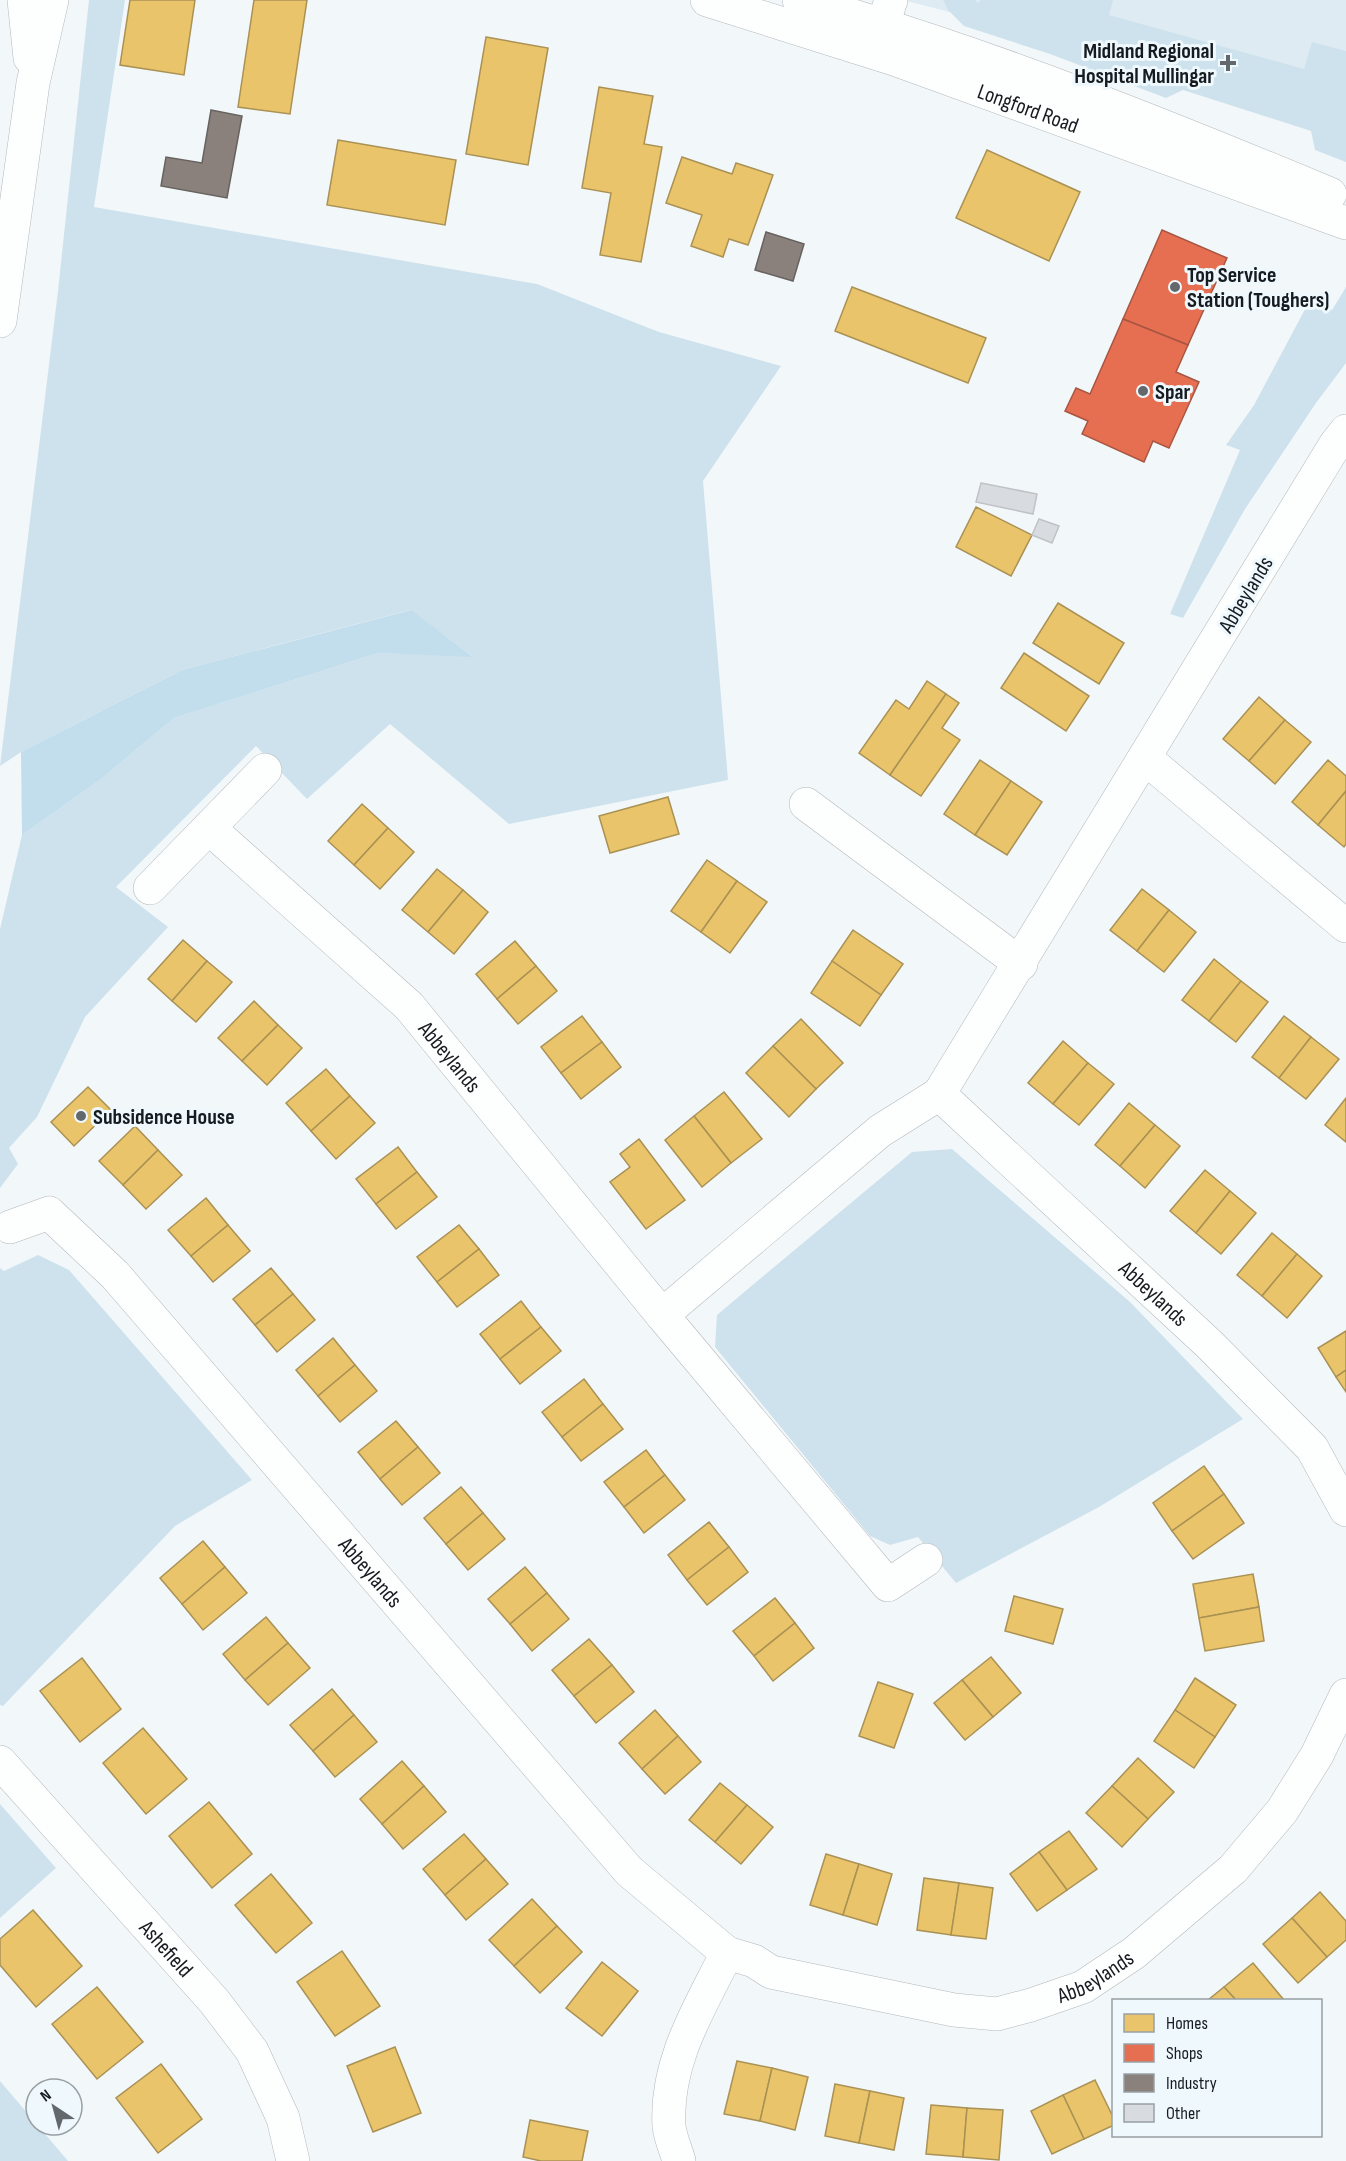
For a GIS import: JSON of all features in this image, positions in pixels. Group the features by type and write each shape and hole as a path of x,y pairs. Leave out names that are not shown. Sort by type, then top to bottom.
{"street":[{"path":"24,0 33,83"},
{"path":"0,321 33,83 52,0"},
{"name":"Longford Road","path":"707,0 894,60 1346,223"},
{"path":"799,0 883,16 1346,201"},
{"path":"883,16 880,43 892,51 976,84 999,97"},
{"path":"1211,146 1228,159 1272,175 1305,191 1314,211"},
{"name":"Abbeylands","path":"662,1315 880,1131 939,1094 1021,964 1346,431"},
{"path":"1145,758 1346,926"},
{"path":"150,888 265,770"},
{"path":"806,804 1021,964"},
{"name":"Abbeylands","path":"209,828 409,1006 662,1315 888,1585 926,1560"},
{"name":"Abbeylands","path":"939,1094 1209,1344 1312,1448 1346,1510"},
{"name":"Abbeylands","path":"10,1227 49,1213 115,1275 629,1871 727,1953 754,1961 771,1972 954,2010 997,2013 1031,2005 1083,1988 1134,1953 1233,1869 1282,1810 1317,1755 1346,1695"},
{"name":"Ashefield","path":"0,1761 214,2001 252,2051 283,2118 293,2161"},
{"path":"679,2161 669,2127 670,2094 680,2047 727,1953"}],"shaded area":[{"path":"89,0 125,0 94,207 537,284 659,332 781,366 703,481 728,780 509,824 390,724 307,799 256,746 116,887 168,927 85,1017 37,1117 9,1148 18,1164 0,1188 0,929 22,835 101,779 174,718 378,653 472,656 410,610 182,670 21,752 0,766 58,291"},
{"name":"Midland Regional Hospital Mullingar","path":"903,0 1346,0 1346,137 961,15"},
{"name":"Midland Regional Hospital Mullingar","path":"943,0 975,0 978,3 981,0 1113,0 1109,15 1304,69 1312,42 1346,51 1346,162 1315,150 1311,131 1183,90 1166,98 1050,54 964,26 948,10"},
{"path":"1346,287 1346,363 1316,403 1245,509 1183,618 1170,614 1240,450 1226,445 1254,405 1311,298 1332,310"},
{"path":"411,610 473,657 378,653 174,718 101,779 22,835 21,752 182,670"},
{"path":"952,1149 1130,1302 1243,1419 1099,1507 956,1583 918,1537 890,1545 870,1536 715,1347 717,1315 743,1293 912,1152"},
{"path":"38,1255 69,1270 252,1480 175,1526 3,1706 0,1705 0,1268 4,1271"},
{"path":"0,1804 56,1868 0,1918"},
{"path":"0,2081 24,2109 24,2137 48,2137 68,2161 0,2161"}],"building: Homes":[{"path":"130,0 195,0 184,75 120,65"},
{"path":"254,0 307,0 290,114 238,107"},
{"path":"486,37 548,48 528,165 466,154"},
{"path":"599,87 653,96 644,144 662,147 641,262 600,255 611,193 582,188"},
{"path":"338,140 456,160 445,225 327,205"},
{"path":"987,150 1080,192 1049,261 956,218"},
{"path":"682,157 732,174 736,163 773,175 748,245 729,239 723,257 691,246 702,215 666,203"},
{"path":"852,287 986,338 968,383 835,331"},
{"path":"976,507 1032,535 1011,576 956,547"},
{"path":"1058,603 1124,643 1099,684 1033,643"},
{"path":"1024,653 1089,696 1066,731 1001,688"},
{"path":"927,681 946,694 890,775 859,753 896,700 909,709"},
{"path":"946,694 959,703 942,728 960,740 921,796 890,775"},
{"path":"1259,697 1285,720 1249,761 1223,739"},
{"path":"1285,720 1311,742 1275,784 1249,761"},
{"path":"980,760 1011,781 975,835 944,814"},
{"path":"1328,760 1346,776 1346,791 1318,825 1292,802"},
{"path":"1011,781 1042,802 1007,855 975,835"},
{"path":"1346,791 1346,844 1344,847 1318,825"},
{"path":"668,797 679,834 610,853 599,816"},
{"path":"362,804 388,828 354,865 328,841"},
{"path":"388,828 414,852 380,889 354,865"},
{"path":"707,860 737,881 701,932 671,911"},
{"path":"437,869 463,890 428,932 402,910"},
{"path":"737,881 767,902 730,953 701,932"},
{"path":"1142,889 1169,910 1137,951 1110,930"},
{"path":"463,890 488,912 454,954 428,932"},
{"path":"1169,910 1196,932 1164,972 1137,951"},
{"path":"853,930 903,964 881,995 832,961"},
{"path":"183,940 207,961 172,1001 148,979"},
{"path":"515,941 536,966 497,999 476,974"},
{"path":"1214,959 1241,981 1209,1021 1182,1000"},
{"path":"207,961 232,982 196,1022 172,1001"},
{"path":"832,961 881,995 860,1026 811,993"},
{"path":"536,966 557,991 518,1024 497,999"},
{"path":"1241,981 1268,1002 1236,1042 1209,1021"},
{"path":"254,1001 278,1025 242,1061 218,1038"},
{"path":"582,1016 602,1042 561,1073 541,1047"},
{"path":"1284,1016 1311,1037 1279,1078 1252,1057"},
{"path":"801,1019 843,1063 816,1089 773,1046"},
{"path":"278,1025 302,1048 267,1085 242,1061"},
{"path":"1311,1037 1339,1059 1306,1099 1279,1078"},
{"path":"1063,1041 1088,1063 1053,1104 1028,1083"},
{"path":"602,1042 621,1067 581,1099 561,1073"},
{"path":"773,1046 816,1089 789,1117 746,1073"},
{"path":"1088,1063 1114,1084 1079,1125 1053,1104"},
{"path":"326,1069 350,1096 311,1131 286,1103"},
{"name":"Subsidence House","path":"88,1087 111,1110 74,1146 51,1122"},
{"path":"724,1092 762,1139 731,1163 694,1116"},
{"path":"350,1096 375,1123 336,1159 311,1131"},
{"path":"1346,1098 1346,1142 1325,1125"},
{"path":"1129,1103 1155,1125 1120,1166 1095,1145"},
{"path":"694,1116 731,1163 702,1187 665,1140"},
{"path":"1155,1125 1180,1146 1145,1188 1120,1166"},
{"path":"135,1126 158,1150 123,1185 99,1161"},
{"path":"639,1139 685,1200 646,1229 610,1182 630,1167 620,1154"},
{"path":"398,1147 417,1172 376,1204 356,1179"},
{"path":"158,1150 182,1175 146,1209 123,1185"},
{"path":"1205,1170 1230,1191 1196,1233 1170,1211"},
{"path":"417,1172 437,1197 396,1229 376,1204"},
{"path":"1230,1191 1256,1213 1221,1254 1196,1233"},
{"path":"206,1198 228,1225 191,1256 168,1230"},
{"path":"228,1225 250,1251 213,1282 191,1256"},
{"path":"459,1225 479,1249 437,1282 417,1257"},
{"path":"1272,1233 1297,1254 1262,1296 1237,1275"},
{"path":"479,1249 499,1275 457,1307 437,1282"},
{"path":"1297,1254 1322,1276 1287,1318 1262,1296"},
{"path":"271,1268 293,1294 255,1325 233,1299"},
{"path":"293,1294 315,1320 277,1352 255,1325"},
{"path":"521,1301 541,1327 500,1359 480,1334"},
{"path":"541,1327 561,1351 520,1384 500,1359"},
{"path":"1346,1331 1346,1370 1336,1377 1318,1348"},
{"path":"333,1338 355,1365 318,1396 296,1370"},
{"path":"355,1365 377,1391 340,1422 318,1396"},
{"path":"1346,1370 1346,1392 1336,1377"},
{"path":"584,1379 603,1404 562,1437 542,1412"},
{"path":"603,1404 623,1429 581,1461 562,1437"},
{"path":"396,1421 418,1447 380,1479 358,1452"},
{"path":"418,1447 440,1473 402,1505 380,1479"},
{"path":"646,1450 665,1475 624,1507 604,1482"},
{"path":"1204,1466 1224,1494 1172,1531 1153,1503"},
{"path":"665,1475 685,1500 644,1533 624,1507"},
{"path":"461,1487 483,1513 446,1544 424,1518"},
{"path":"1224,1494 1244,1523 1193,1559 1172,1531"},
{"path":"483,1513 505,1539 468,1570 446,1544"},
{"path":"709,1522 729,1547 687,1580 668,1555"},
{"path":"203,1541 225,1567 182,1604 160,1578"},
{"path":"729,1547 748,1572 707,1605 687,1580"},
{"path":"225,1567 247,1593 203,1630 182,1604"},
{"path":"525,1567 547,1593 510,1624 488,1599"},
{"path":"1253,1574 1259,1607 1199,1618 1193,1584"},
{"path":"547,1593 569,1619 532,1651 510,1624"},
{"path":"1014,1596 1063,1609 1053,1644 1005,1631"},
{"path":"775,1598 795,1623 754,1656 733,1631"},
{"path":"1259,1607 1264,1641 1205,1651 1199,1618"},
{"path":"266,1617 288,1643 245,1680 223,1654"},
{"path":"795,1623 814,1648 773,1681 754,1656"},
{"path":"589,1639 612,1665 574,1696 552,1670"},
{"path":"288,1643 310,1668 268,1705 245,1680"},
{"path":"991,1657 1021,1693 993,1717 962,1680"},
{"path":"82,1658 121,1709 80,1742 40,1691"},
{"path":"612,1665 634,1692 596,1723 574,1696"},
{"path":"1195,1678 1236,1705 1215,1737 1175,1710"},
{"path":"962,1680 993,1717 965,1740 934,1703"},
{"path":"878,1682 913,1694 894,1748 859,1736"},
{"path":"332,1689 354,1715 313,1751 290,1725"},
{"path":"655,1710 678,1736 642,1769 619,1743"},
{"path":"1175,1710 1215,1737 1194,1768 1154,1741"},
{"path":"354,1715 377,1742 335,1777 313,1751"},
{"path":"143,1728 187,1779 146,1814 103,1763"},
{"path":"678,1736 701,1762 665,1794 642,1769"},
{"path":"1138,1758 1174,1792 1148,1819 1112,1786"},
{"path":"402,1761 424,1786 382,1824 360,1799"},
{"path":"720,1783 747,1805 715,1842 689,1820"},
{"path":"424,1786 446,1812 403,1849 382,1824"},
{"path":"1112,1786 1148,1819 1122,1847 1086,1813"},
{"path":"209,1802 252,1854 212,1888 169,1836"},
{"path":"747,1805 773,1827 741,1864 715,1842"},
{"path":"1069,1831 1097,1869 1067,1890 1039,1852"},
{"path":"464,1834 486,1859 445,1895 423,1869"},
{"path":"1039,1852 1067,1890 1037,1911 1010,1874"},
{"path":"826,1854 859,1864 843,1915 810,1905"},
{"path":"486,1859 508,1884 466,1920 445,1895"},
{"path":"859,1864 892,1874 877,1925 843,1915"},
{"path":"271,1874 312,1923 276,1953 235,1905"},
{"path":"924,1878 959,1883 951,1935 917,1930"},
{"path":"959,1883 993,1888 986,1939 951,1935"},
{"path":"1320,1892 1346,1921 1346,1940 1327,1957 1292,1918"},
{"path":"532,1899 557,1926 514,1966 489,1940"},
{"path":"33,1910 82,1966 36,2007 0,1965 0,1939"},
{"path":"1292,1918 1327,1957 1298,1983 1263,1944"},
{"path":"557,1926 582,1952 540,1993 514,1966"},
{"path":"342,1951 380,2006 335,2036 297,1982"},
{"path":"602,1962 638,1991 602,2036 566,2008"},
{"path":"1253,1963 1283,1999 1235,1999 1224,1987"},
{"path":"97,1987 143,2042 97,2079 52,2024"},
{"path":"1224,1987 1235,1999 1209,1999"},
{"path":"395,2047 421,2113 373,2132 347,2066"},
{"path":"737,2061 772,2068 760,2121 724,2114"},
{"path":"161,2064 202,2119 158,2153 116,2098"},
{"path":"772,2068 808,2077 795,2130 760,2121"},
{"path":"1095,2080 1112,2115 1112,2126 1084,2139 1063,2095"},
{"path":"835,2084 870,2091 859,2143 825,2136"},
{"path":"870,2091 904,2098 894,2150 859,2143"},
{"path":"1063,2095 1084,2139 1052,2154 1031,2111"},
{"path":"931,2105 967,2108 963,2157 926,2154"},
{"path":"967,2108 1003,2110 999,2160 963,2157"},
{"path":"530,2120 588,2131 582,2161 541,2161 523,2157"}],"building: Shops":[{"path":"1162,230 1227,258 1188,345 1123,319"},
{"name":"Spar","path":"1123,319 1188,345 1176,372 1199,382 1169,448 1153,441 1144,462 1082,434 1088,421 1065,411 1076,388 1090,394"}],"building: Industry":[{"path":"211,110 242,116 227,198 161,186 166,157 202,163"},
{"path":"766,232 804,244 793,281 755,270"}],"building: Other":[{"path":"981,483 1037,494 1033,514 976,502"},
{"path":"1039,519 1059,526 1052,543 1032,535"}],"place":[{"name":"Midland Regional Hospital Mullingar","path":"1228,63"},
{"name":"Top Service Station (Toughers)","path":"1175,287"},
{"name":"Spar","path":"1143,391"},
{"name":"Subsidence House","path":"81,1116"}]}
